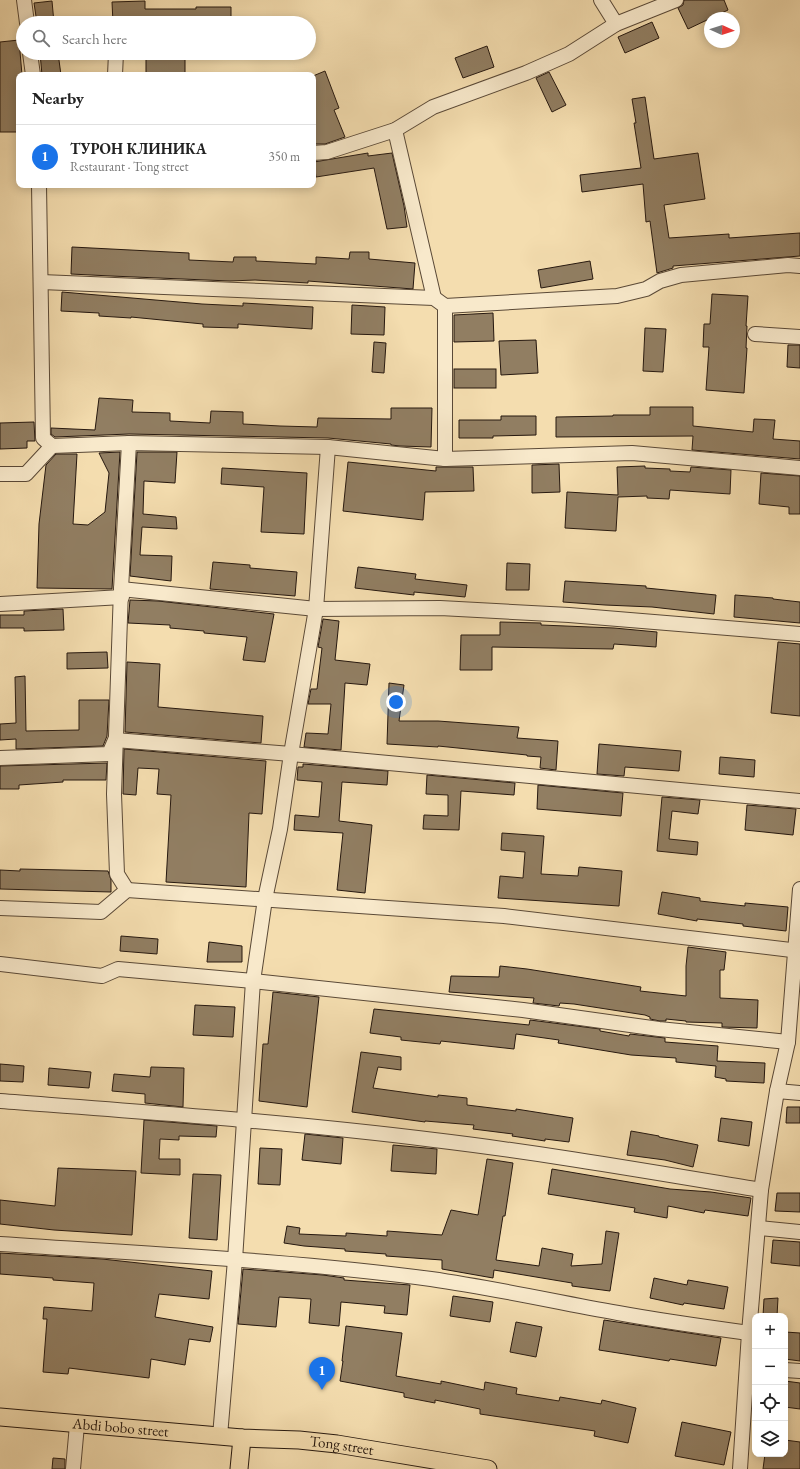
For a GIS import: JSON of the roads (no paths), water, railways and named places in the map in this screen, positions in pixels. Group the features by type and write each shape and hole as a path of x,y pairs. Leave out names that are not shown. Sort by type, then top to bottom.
{"main road":[{"name":"Abdi bobo street","path":"0,1417 242,1438"},
{"path":"239,1469 242,1438"},
{"name":"Tong street","path":"242,1438 299,1440 337,1444 488,1469"}],"street":[{"path":"24,0 26,16"},
{"path":"601,0 616,24"},
{"path":"316,153 327,152 395,130 433,107 526,73 569,54 616,24 676,0"},
{"path":"31,60 33,72"},
{"path":"115,72 116,60"},
{"path":"395,130 439,302 445,459"},
{"path":"40,188 43,438 52,446 129,443 328,447 445,459 632,453 800,468"},
{"path":"41,282 439,302 617,296 646,289 660,281 681,275 788,265 800,266"},
{"path":"755,334 800,337"},
{"path":"127,890 117,874 114,794 121,593 129,443"},
{"path":"0,474 26,474 52,446"},
{"path":"220,1436 235,1260 253,981 266,898 280,829 291,754 316,609 328,447"},
{"path":"0,604 121,593 316,609 440,608 570,616 800,634"},
{"path":"115,740 291,754 800,801"},
{"path":"0,758 109,754 115,740"},
{"path":"740,1469 751,1367 749,1333 761,1190 776,1091 788,1042 797,950 800,889"},
{"path":"0,908 101,912 127,890 266,898 512,917 797,950"},
{"path":"0,964 102,976 118,969 253,981 523,1010 659,1029 788,1042"},
{"path":"776,1091 800,1093"},
{"path":"0,1101 244,1120 434,1140 605,1164 761,1190"},
{"path":"759,1228 800,1232"},
{"path":"0,1244 235,1260 361,1271 458,1283 618,1313 749,1333"},
{"path":"788,1370 800,1371"},
{"path":"73,1469 77,1424"}],"place":[{"name":"ТУРОН КЛИНИКА","path":"322,1390"}]}
